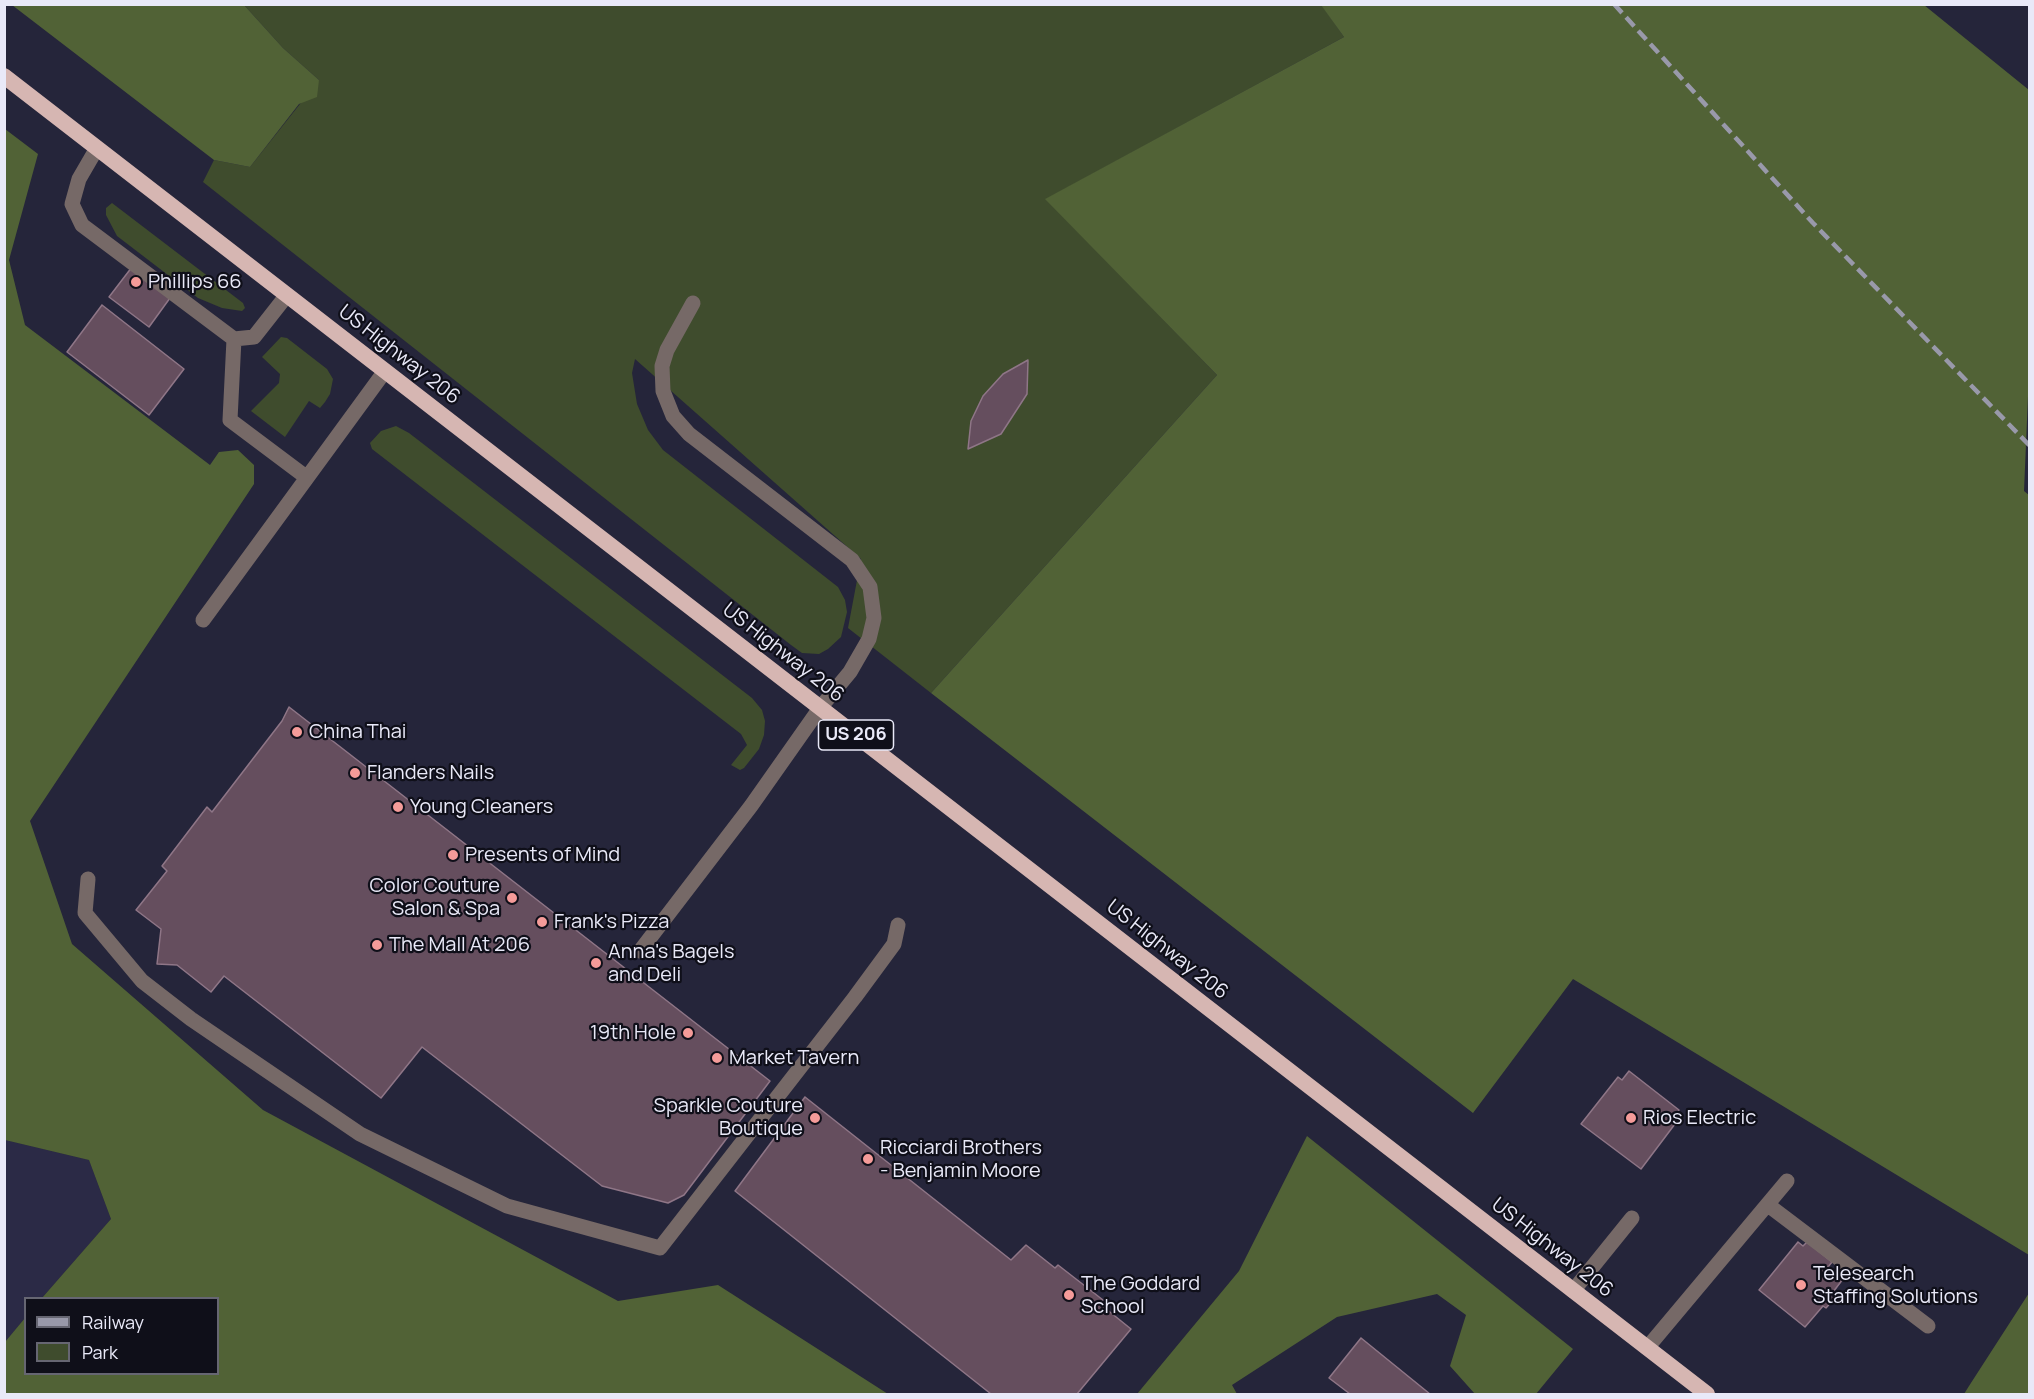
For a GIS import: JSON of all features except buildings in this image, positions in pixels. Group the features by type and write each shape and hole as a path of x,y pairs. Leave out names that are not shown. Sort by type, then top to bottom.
{"highway":[{"name":"US Highway 206","path":"4,76 1707,1395"}],"lane":[{"path":"97,148 79,179 72,204 82,225 234,339 254,337 287,295"},
{"path":"640,951 751,806 820,708 850,672 869,639 874,618 870,587 852,560 689,434 673,416 663,391 662,366 666,350 693,303"},
{"path":"234,339 230,420 306,477"},
{"path":"203,620 385,371"},
{"path":"88,879 85,913 142,981 191,1018 360,1134 507,1206 660,1248 855,997 894,944 898,925"},
{"path":"1647,1348 1787,1181"},
{"path":"1768,1205 1928,1326"},
{"path":"1573,1291 1632,1218"}],"shaded area":[{"path":"5,1140 89,1160 111,1219 43,1297 24,1297 24,1319 5,1342"}],"green space":[{"path":"1321,4 1344,37 1046,199 1217,375 931,693 848,628 861,559 635,359 632,373 637,404 648,430 663,450 838,587 845,600 847,612 841,637 828,649 819,654 802,653 791,645 203,182 214,160 250,167 319,80 283,48 244,5"},
{"path":"12,5 244,5 283,48 319,80 317,97 299,104 250,167 214,160"},
{"path":"1321,5 1924,5 2029,90 2030,349 2024,491 2030,496 2029,1255 1573,979 1473,1113 931,693 1217,375 1045,199 1344,37"},
{"path":"5,129 38,154 9,260 25,325 210,465 219,452 238,450 254,465 254,484 30,821 72,944 263,1110 618,1301 718,1285 888,1394 5,1394 5,1342 24,1319 24,1375 219,1375 219,1297 43,1297 111,1219 89,1160 5,1140"},
{"path":"112,203 243,303 245,308 242,311 222,308 198,298 117,236 106,215 106,208"},
{"path":"281,337 287,338 327,369 333,379 330,394 325,402 320,408 309,401 285,437 251,411 279,383 280,374 262,357"},
{"path":"396,426 409,433 752,698 762,710 765,721 764,735 759,749 744,768 740,770 731,765 747,745 741,734 372,449 370,443 381,431"},
{"path":"1307,1136 1573,1349 1536,1394 1475,1394 1450,1366 1466,1315 1437,1294 1337,1317 1232,1385 1237,1394 1137,1394 1239,1271"},
{"path":"2029,1293 2029,1394 1964,1394 1969,1386"}],"railway":[{"path":"1614,4 1813,223 2030,446"}],"place":[{"name":"Phillips 66","path":"136,282"},
{"name":"China Thai","path":"297,732"},
{"name":"Flanders Nails","path":"355,773"},
{"name":"Young Cleaners","path":"398,807"},
{"name":"Presents of Mind","path":"453,855"},
{"name":"Color Couture Salon & Spa","path":"512,898"},
{"name":"Frank's Pizza","path":"542,922"},
{"name":"The Mall At 206","path":"377,945"},
{"name":"Anna's Bagels and Deli","path":"596,963"},
{"name":"19th Hole","path":"688,1033"},
{"name":"Market Tavern","path":"717,1058"},
{"name":"Sparkle Couture Boutique","path":"815,1118"},
{"name":"Rios Electric","path":"1631,1118"},
{"name":"Ricciardi Brothers - Benjamin Moore","path":"868,1159"},
{"name":"Telesearch Staffing Solutions","path":"1801,1285"},
{"name":"The Goddard School","path":"1069,1295"}]}
